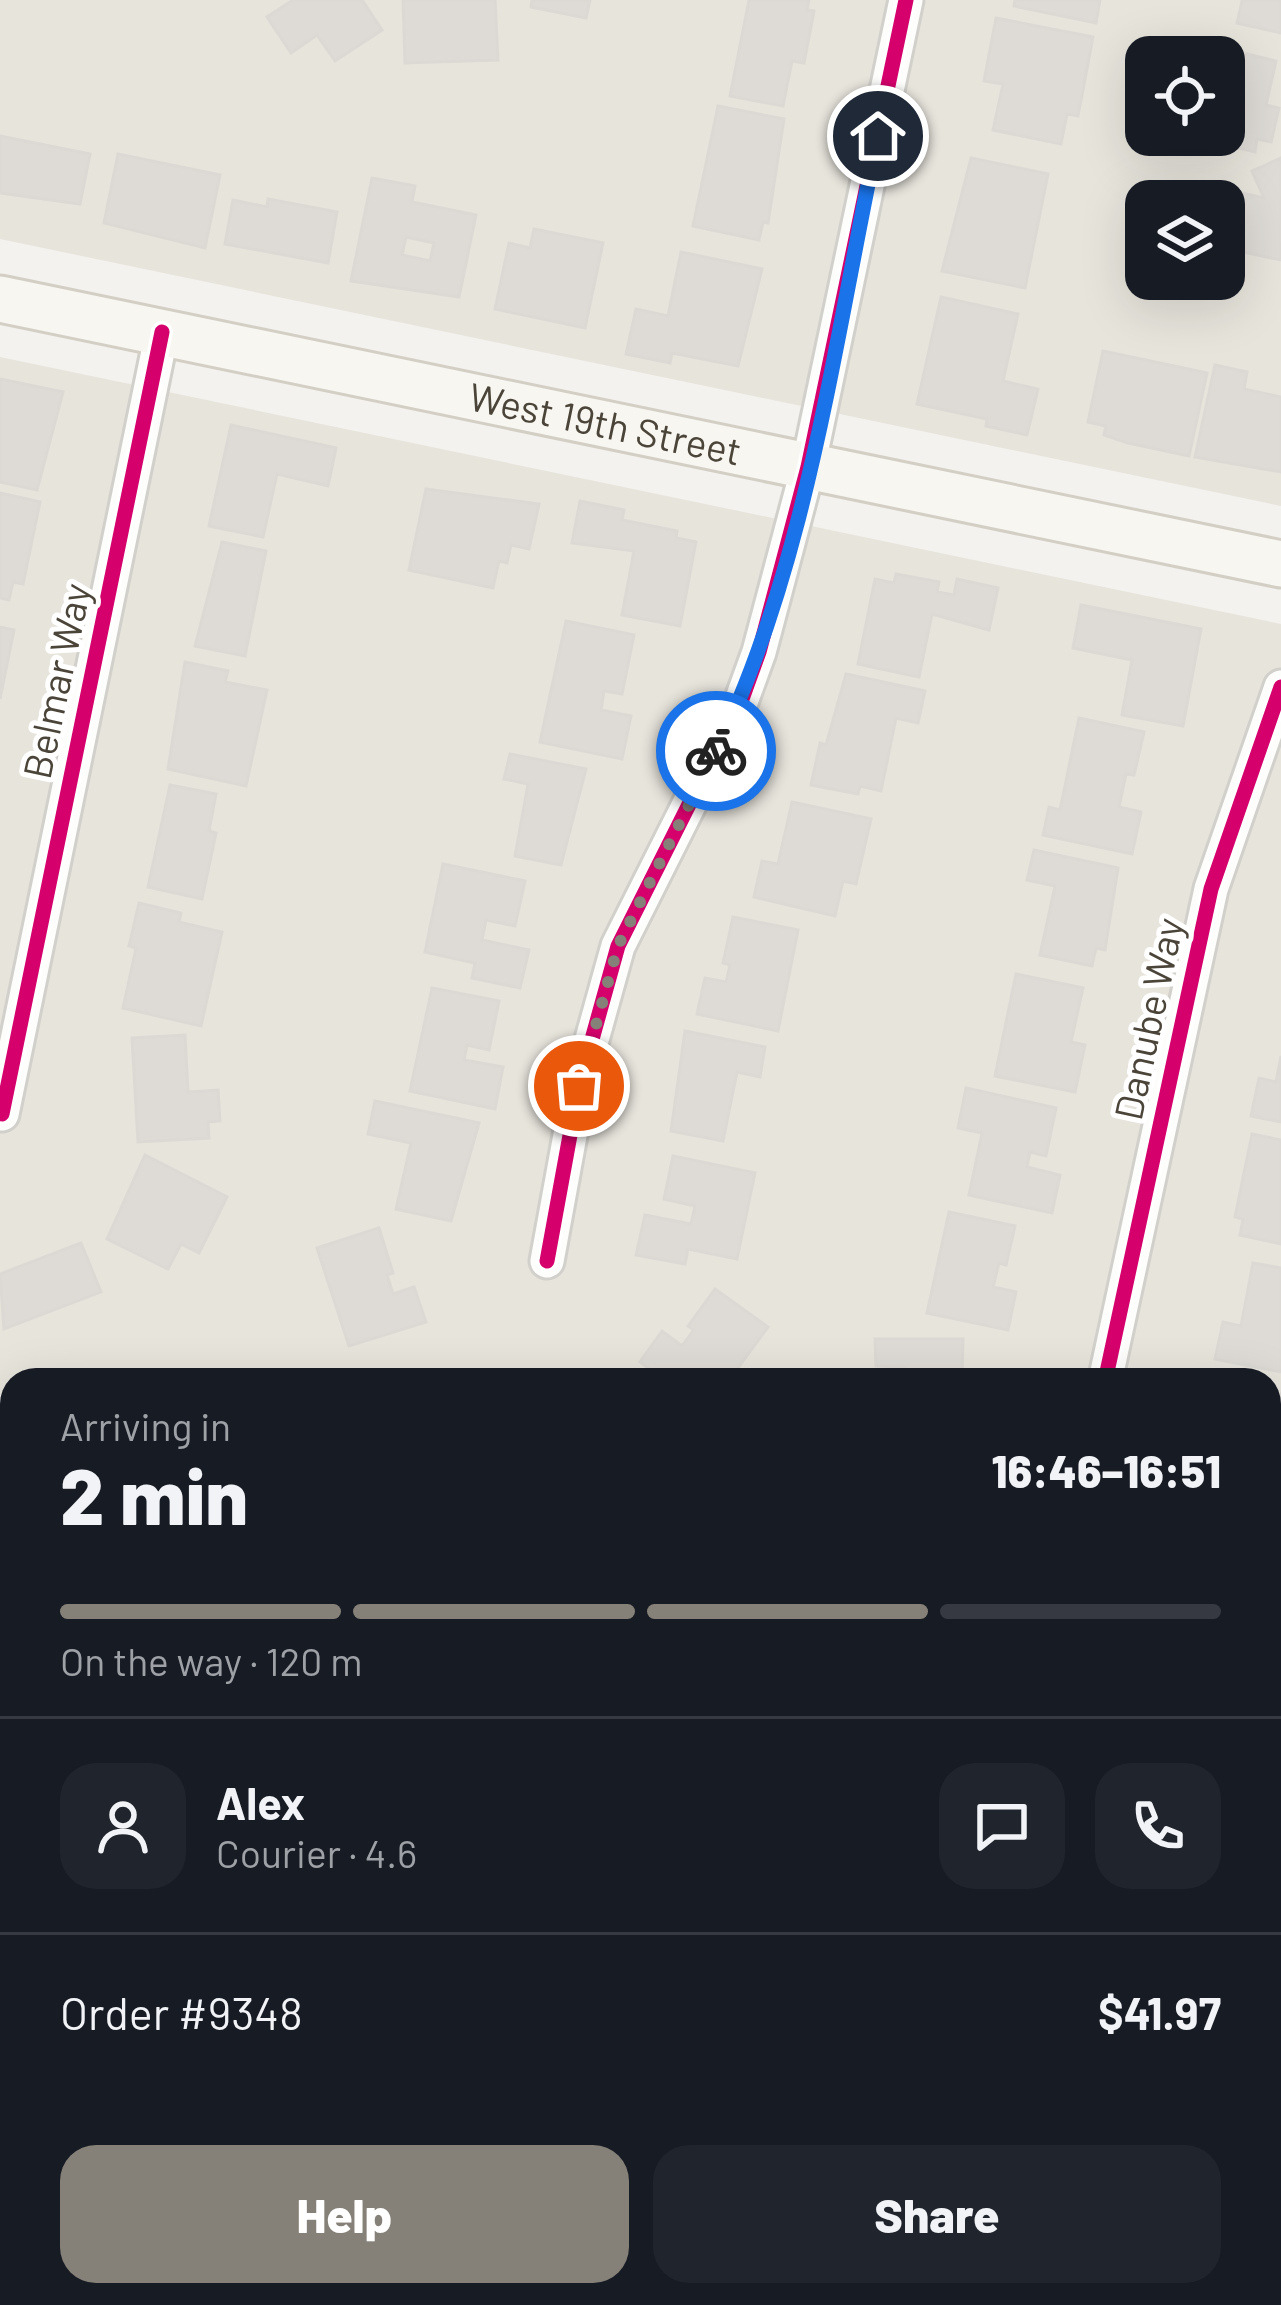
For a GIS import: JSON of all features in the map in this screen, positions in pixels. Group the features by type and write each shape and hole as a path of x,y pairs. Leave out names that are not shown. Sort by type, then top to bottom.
{"main road":[{"name":"West 19th Street","path":"0,298 1281,565"}],"street":[{"path":"548,1261 579,1086 618,946 742,699 808,467 906,0"},
{"name":"Belmar Way","path":"2,1114 162,332"},
{"name":"Danube Way","path":"1108,1368 1211,889 1281,687"}],"shaded area":[{"path":"0,0 1281,0 1281,506 0,239"},
{"path":"0,357 1281,624 1281,1368 0,1368"}],"building":[{"path":"293,0 362,0 382,30 335,61 317,35 291,53 267,17"},
{"path":"403,0 495,0 498,60 405,63"},
{"path":"532,0 590,0 586,18 531,7"},
{"path":"749,0 809,0 807,10 814,11 804,63 792,61 783,106 730,96"},
{"path":"1015,0 1100,0 1096,23 1014,6"},
{"path":"1281,0 1281,33 1237,23 1242,1"},
{"path":"996,18 1093,37 1078,116 1067,114 1061,144 993,130 1003,84 984,81"},
{"path":"1245,54 1276,61 1266,105 1279,108 1271,142 1257,139 1255,152 1245,150"},
{"path":"718,106 784,119 768,223 763,222 759,240 693,226"},
{"path":"0,136 90,154 80,204 0,193"},
{"path":"118,154 220,175 205,248 104,223"},
{"path":"971,158 1048,174 1025,288 942,271"},
{"path":"1281,158 1281,260 1245,252 1245,194 1264,198 1252,171"},
{"path":"372,178 415,186 412,202 476,215 459,297 351,281","holes":["406,237 434,243 430,261 402,255"]},
{"path":"268,199 337,212 328,263 225,244 233,200 267,207"},
{"path":"534,229 603,243 585,328 495,309 509,243 530,248"},
{"path":"681,252 762,269 738,366 672,353 670,363 626,354 636,309 668,316"},
{"path":"941,297 1018,314 1003,381 1038,389 1027,435 986,426 987,419 917,404"},
{"path":"1103,351 1207,373 1189,456 1104,435 1106,426 1088,422"},
{"path":"1215,365 1247,372 1244,389 1281,397 1281,472 1195,457"},
{"path":"0,379 63,392 37,490 0,482"},
{"path":"231,425 336,448 328,486 277,474 263,537 209,526"},
{"path":"426,489 539,504 529,549 511,545 507,563 499,561 493,588 409,570"},
{"path":"0,493 40,502 23,584 13,582 9,600 0,598"},
{"path":"580,501 624,510 622,520 677,531 676,538 696,542 680,626 622,615 634,551 572,543"},
{"path":"222,542 266,551 245,656 195,646"},
{"path":"896,574 939,582 937,592 954,595 957,579 998,588 989,630 932,614 919,677 858,664 875,579 894,583"},
{"path":"1081,605 1201,629 1183,726 1122,715 1132,660 1073,648"},
{"path":"566,621 634,635 622,694 604,691 601,710 631,716 622,759 540,742"},
{"path":"0,627 14,630 0,699"},
{"path":"185,662 228,671 225,682 267,690 246,786 168,769"},
{"path":"846,674 925,691 918,723 896,718 881,791 860,786 858,794 811,785 820,743 826,745"},
{"path":"1079,718 1144,732 1134,775 1126,774 1119,807 1141,812 1132,854 1043,835 1049,807 1060,810"},
{"path":"510,754 586,769 561,865 515,856 528,784 504,779"},
{"path":"170,785 216,794 209,831 216,833 202,899 148,887"},
{"path":"792,802 871,819 856,884 843,881 835,916 754,897 762,861 778,864"},
{"path":"1034,850 1118,868 1105,950 1096,948 1092,966 1040,955 1055,886 1027,880"},
{"path":"443,864 525,881 515,926 486,920 482,940 529,950 520,988 472,978 475,963 425,952"},
{"path":"139,903 181,913 179,922 222,932 201,1026 123,1008 136,948 129,946"},
{"path":"733,917 798,930 778,1031 697,1014 705,978 726,982 730,965 723,963"},
{"path":"1016,974 1083,988 1071,1042 1085,1045 1075,1092 995,1076"},
{"path":"432,988 499,1001 489,1050 467,1045 464,1060 503,1067 495,1109 410,1091"},
{"path":"685,1031 765,1047 760,1077 737,1072 723,1141 671,1131"},
{"path":"185,1035 188,1092 218,1090 220,1121 208,1122 209,1138 138,1142 132,1038"},
{"path":"1281,1056 1281,1122 1251,1116 1259,1078 1276,1082"},
{"path":"966,1088 1056,1108 1046,1156 1030,1152 1027,1167 1060,1175 1052,1213 969,1195 982,1133 958,1128"},
{"path":"375,1101 479,1123 451,1221 396,1209 411,1143 368,1134"},
{"path":"1252,1134 1281,1140 1281,1244 1240,1235 1243,1219 1235,1217"},
{"path":"145,1155 227,1197 199,1253 181,1244 168,1269 107,1239"},
{"path":"673,1156 755,1173 737,1259 688,1249 685,1264 636,1255 645,1215 691,1224 695,1206 664,1199"},
{"path":"949,1212 1015,1226 1006,1265 999,1263 993,1287 1016,1292 1008,1330 927,1313"},
{"path":"379,1228 393,1273 387,1275 393,1294 414,1287 426,1322 349,1346 317,1248"},
{"path":"81,1243 101,1292 4,1329 0,1274"},
{"path":"1253,1263 1281,1268 1281,1368 1215,1359 1223,1322 1241,1326"},
{"path":"715,1289 768,1327 738,1368 648,1368 640,1362 662,1331 682,1346 694,1330 688,1326"},
{"path":"875,1339 963,1339 962,1368 876,1366"}],"cycle path":[{"path":"547,1261 579,1086 618,946 742,699 759,652 808,467 906,0"},
{"path":"2,1114 162,332"},
{"path":"1108,1368 1211,889 1281,687"}],"way so far":[{"path":"579,1086 618,946 716,751"}],"route":[{"path":"716,751 759,652 781,570 808,467 878,136"}]}
